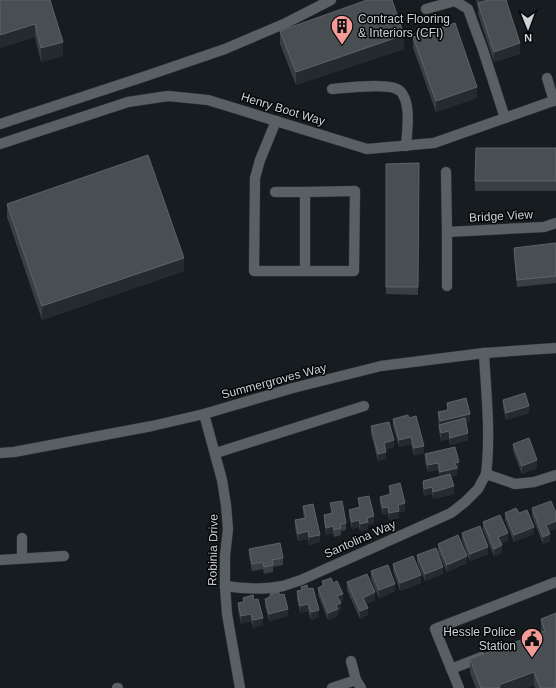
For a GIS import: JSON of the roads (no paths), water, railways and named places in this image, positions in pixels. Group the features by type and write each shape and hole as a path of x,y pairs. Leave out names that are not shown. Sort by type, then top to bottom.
{"street":[{"path":"0,124 225,49 286,23 331,0"},
{"path":"426,9 455,1 468,9 505,118"},
{"path":"547,78 555,101"},
{"path":"332,89 378,86 391,87 400,90 405,98 407,109 406,146"},
{"name":"Henry Boot Way","path":"0,144 128,102 168,96 208,100 367,150 434,143 555,101"},
{"path":"21,116 28,134"},
{"path":"275,192 355,192 354,271 254,271 255,178 260,160 276,121"},
{"path":"446,172 447,286"},
{"path":"305,192 305,271"},
{"name":"Bridge View","path":"447,232 544,227 556,223"},
{"name":"Summergroves Way","path":"0,453 14,452 152,426 204,414 292,388 381,366 484,353 556,348"},
{"name":"Santolina Way","path":"225,586 244,589 263,589 283,586 302,580 451,512 465,502 478,489 486,474 488,458 487,395 484,353"},
{"path":"216,453 364,406"},
{"name":"Robinia Drive","path":"204,414 216,453 227,513 228,529 225,556 227,614 240,688"},
{"path":"486,474 515,484 534,482 556,475"},
{"path":"22,538 22,558"},
{"path":"0,560 64,556"},
{"path":"458,688 435,629 556,582"},
{"path":"451,669 493,652"},
{"path":"332,688 359,684 351,661"}],"place":[{"name":"Contract Flooring & Interiors (CFI)","path":"342,46"},
{"name":"Hessle Police Station","path":"532,658"}]}
